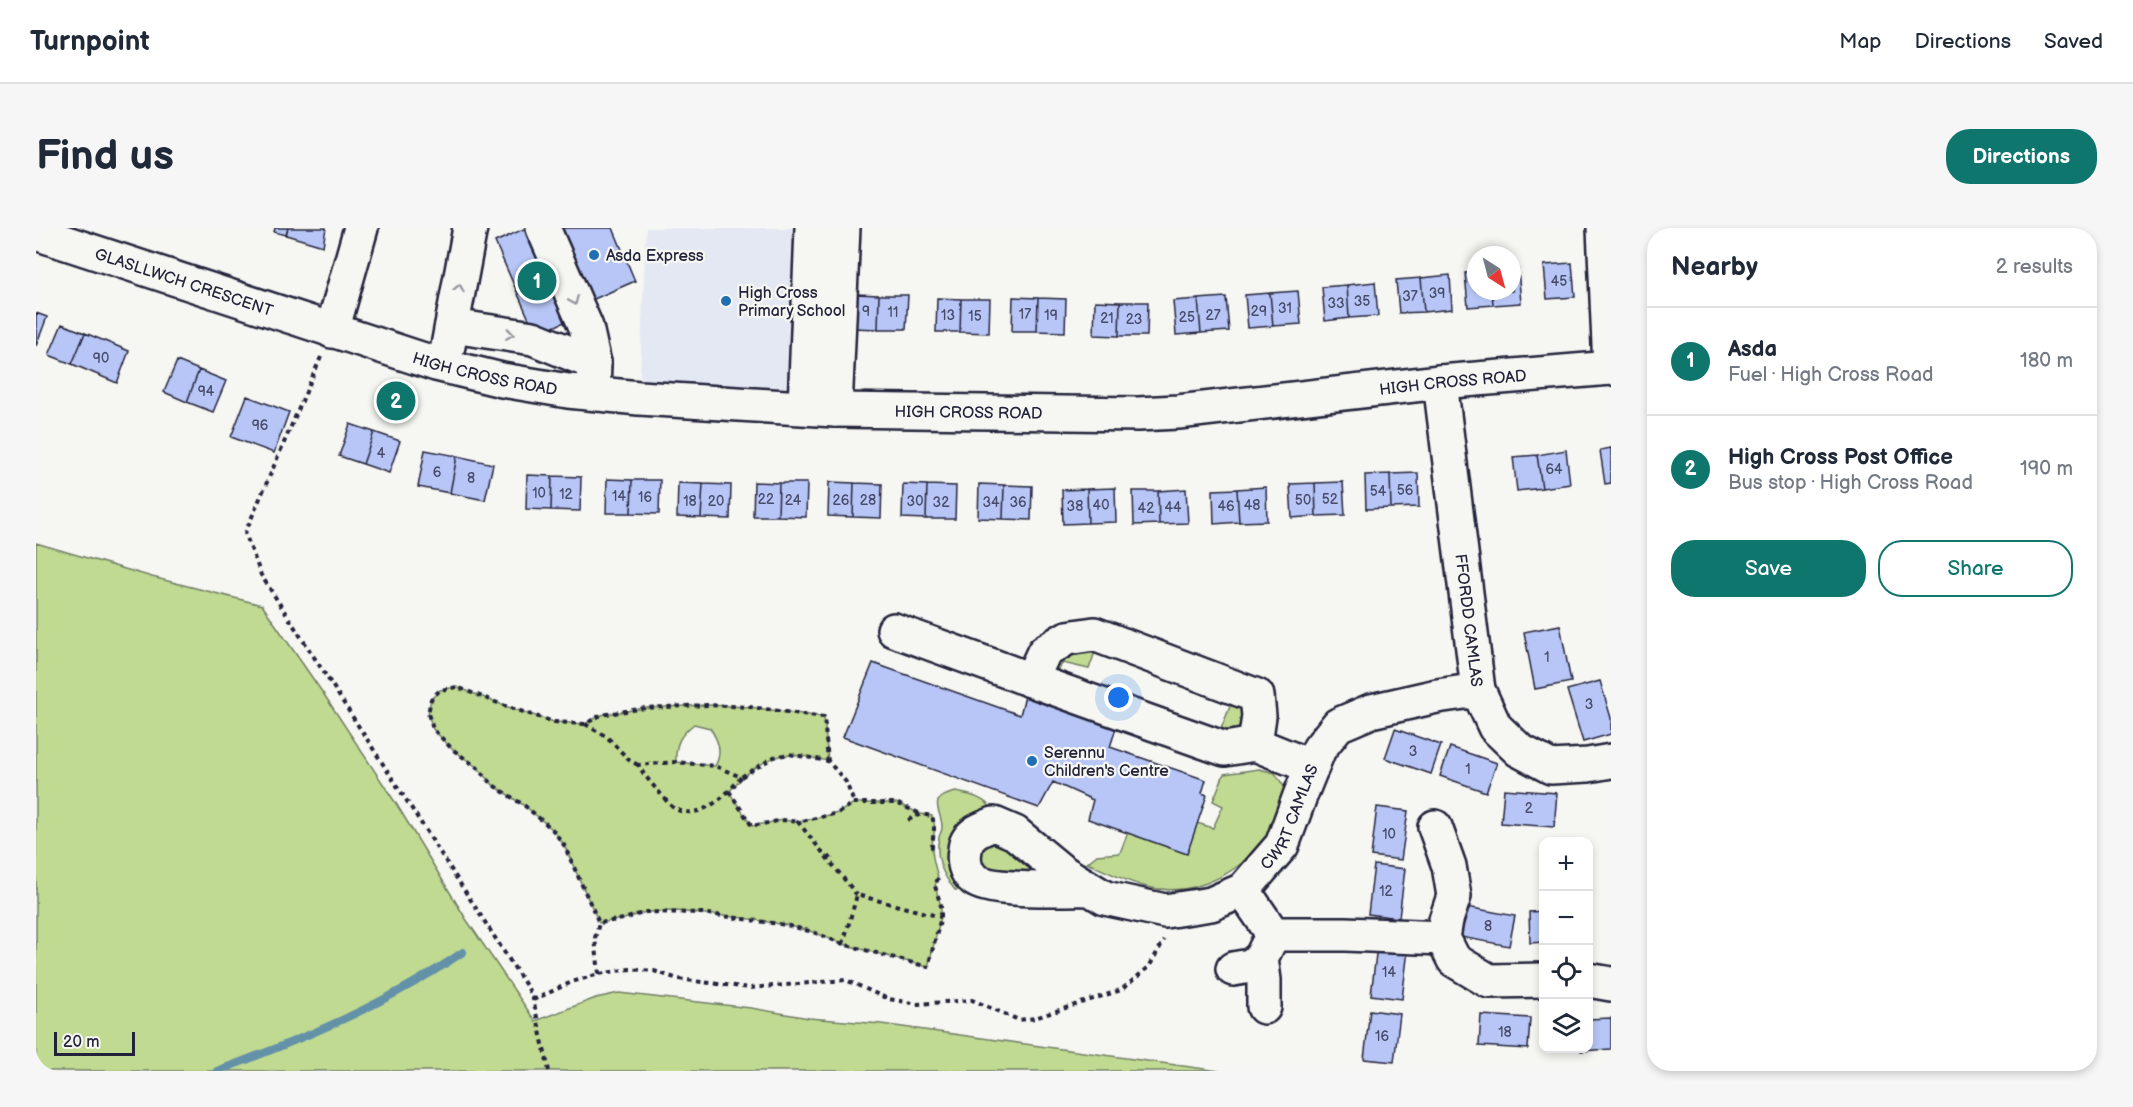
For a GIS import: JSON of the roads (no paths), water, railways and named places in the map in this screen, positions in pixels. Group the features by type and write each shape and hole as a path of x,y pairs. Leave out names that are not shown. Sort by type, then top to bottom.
{"main road":[{"path":"332,331 361,228"},
{"path":"445,366 470,228"},
{"path":"543,228 586,327 594,378"},
{"path":"812,228 820,408"},
{"path":"820,408 843,228"},
{"path":"1604,228 1611,368"},
{"name":"GLASLLWCH CRESCENT","path":"36,233 332,331"},
{"path":"452,326 533,338 594,378"},
{"name":"HIGH CROSS ROAD","path":"332,331 445,366 502,380 594,378 639,398 820,408 1126,414 1178,412 1440,382 1611,368"},
{"name":"FFORDD CAMLAS","path":"1440,382 1478,690 1495,726 1519,750 1551,766 1588,765 1611,761"},
{"path":"894,630 1225,749 1255,744 1312,767"},
{"path":"1031,680 1044,652 1067,638 1094,634 1257,696 1259,716 1255,744"},
{"name":"CWRT CAMLAS","path":"1090,888 1105,898 1165,911 1211,903 1243,890 1282,845 1319,749 1338,726 1371,711 1437,696 1478,690"},
{"path":"1435,827 1449,866 1454,896 1443,938 1454,960 1489,981 1539,980"},
{"path":"1243,890 1264,980 1264,1006"},
{"path":"1256,953 1345,934 1443,938"},
{"path":"1593,981 1611,984"}],"waterway":[{"path":"217,1071 344,1019 405,988 463,952"}],"place":[{"name":"Asda Express","path":"594,255"},
{"name":"Asda","path":"537,281"},
{"name":"High Cross Primary School","path":"726,301"},
{"name":"High Cross Post Office","path":"396,401"},
{"name":"Serennu Children's Centre","path":"1032,761"}]}
